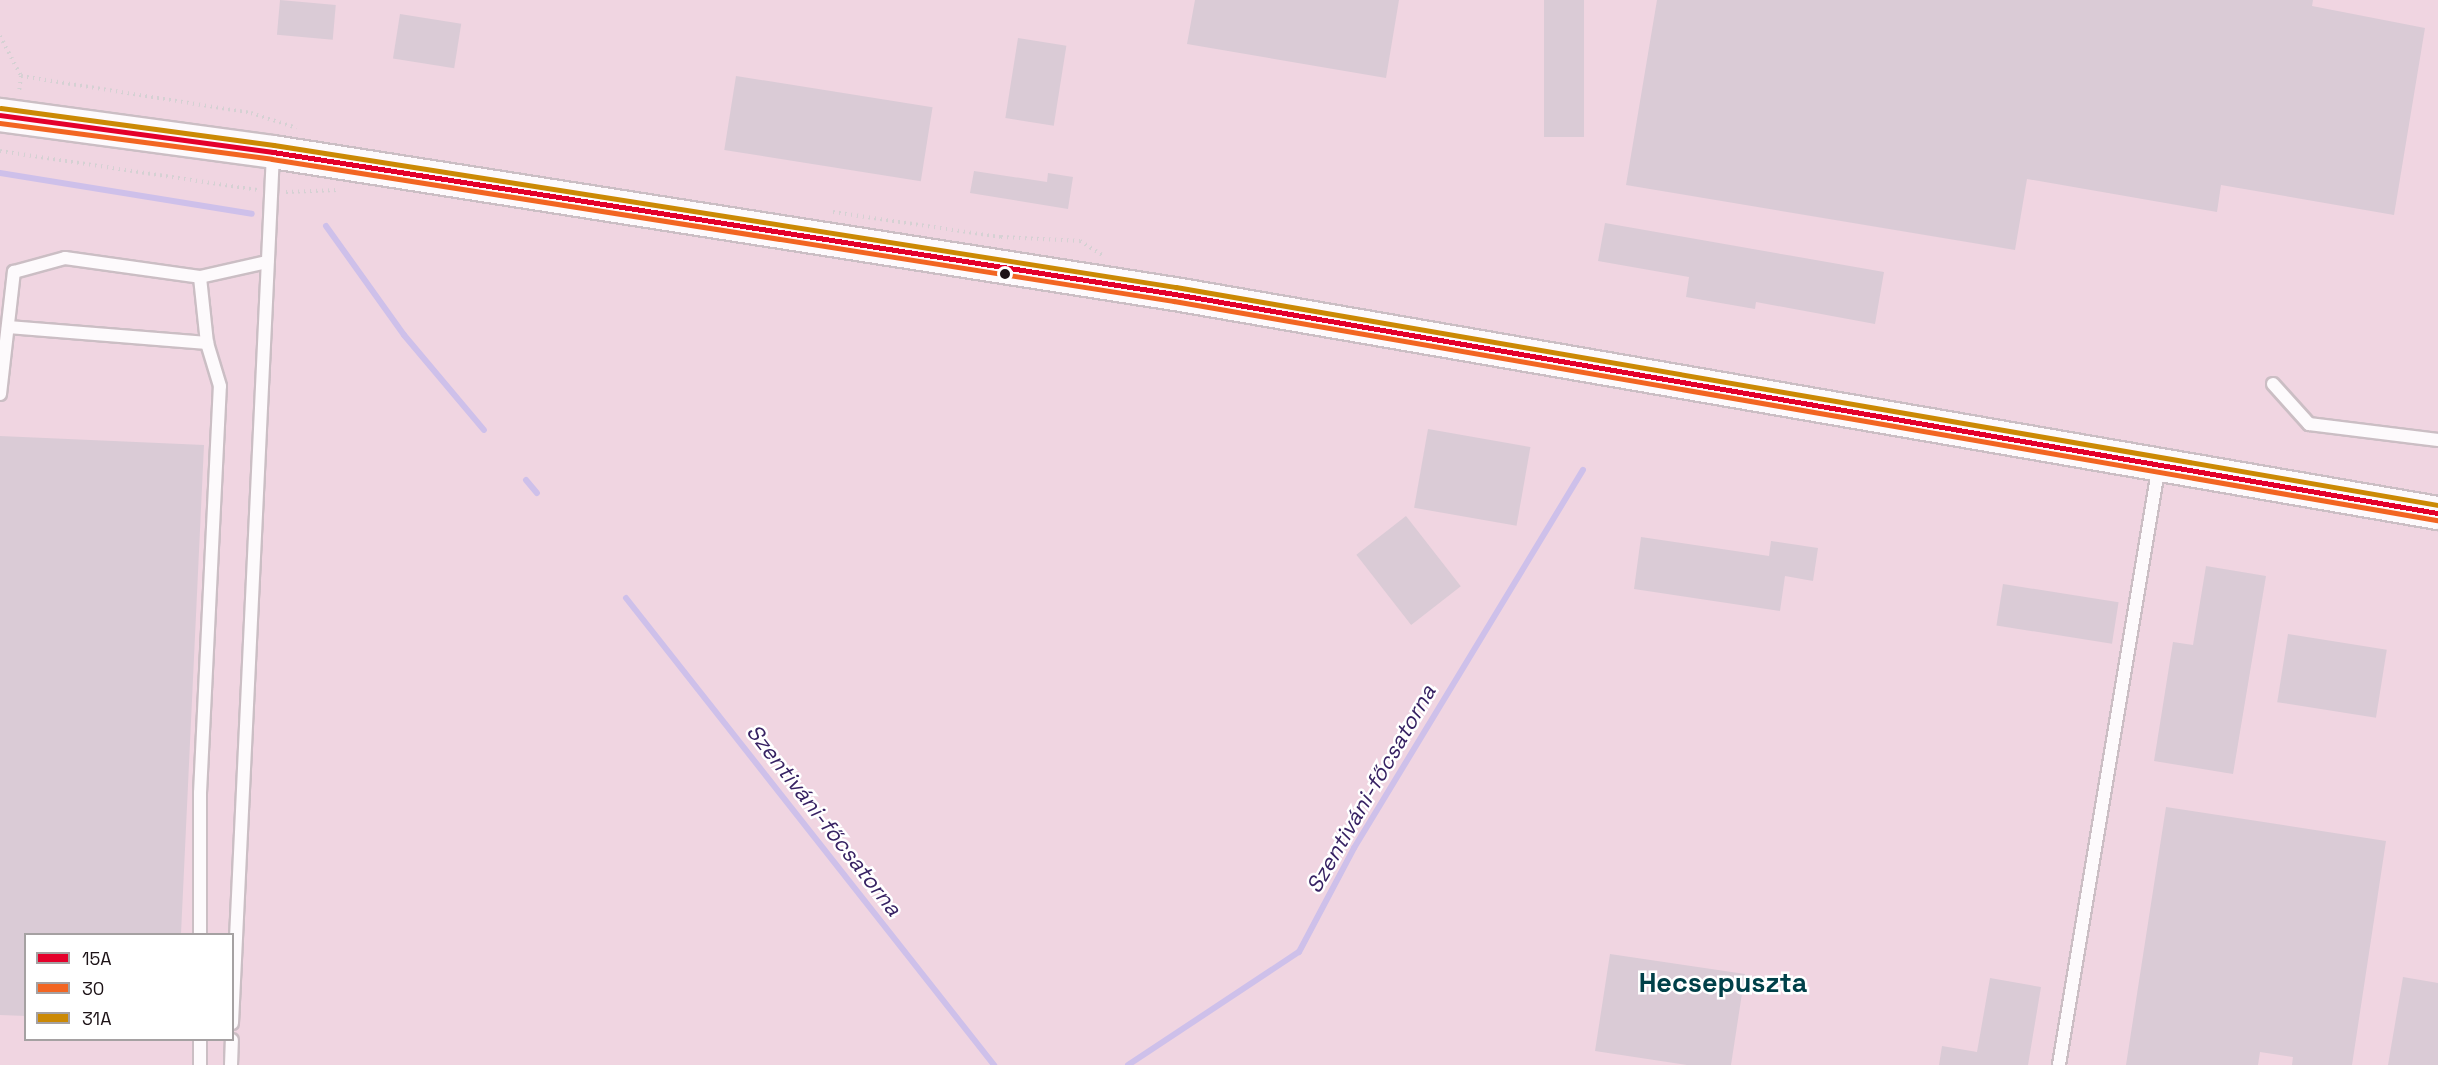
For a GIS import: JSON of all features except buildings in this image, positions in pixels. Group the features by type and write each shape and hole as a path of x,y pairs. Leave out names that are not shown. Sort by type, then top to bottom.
{"street":[{"path":"0,115 273,152 1175,294 2438,513"}],"lane":[{"path":"234,980 273,152"},
{"path":"0,394 14,272 65,258 200,277 267,262"},
{"path":"200,277 207,343 220,386 200,793 200,933"},
{"path":"8,327 207,343"},
{"path":"2273,384 2310,424 2438,440"},
{"path":"2059,1065 2159,465"},
{"path":"200,1041 200,1065"},
{"path":"231,1065 232,1041"}],"path":[{"path":"0,36 21,76"},
{"path":"0,151 11,152"}],"shaded area":[{"path":"0,0 2438,0 2438,1065 0,1065"}],"waterway":[{"name":"Szentiváni-főcsatorna","path":"0,173 252,214"},
{"name":"Szentiváni-főcsatorna","path":"326,226 404,335 484,430"},
{"name":"Szentiváni-főcsatorna","path":"1128,1065 1299,952 1354,848 1583,470"},
{"name":"Szentiváni-főcsatorna","path":"526,480 537,493"},
{"name":"Szentiváni-főcsatorna","path":"626,598 994,1065"}],"transit line":[{"name":"31A","path":"1,108 274,145 1176,287 2438,505"},
{"name":"15A","path":"0,115 273,152 1175,294 2438,513"},
{"name":"30","path":"0,123 272,159 1174,301 2437,520"}],"district":[{"name":"Hecsepuszta","path":"1723,983"}]}
